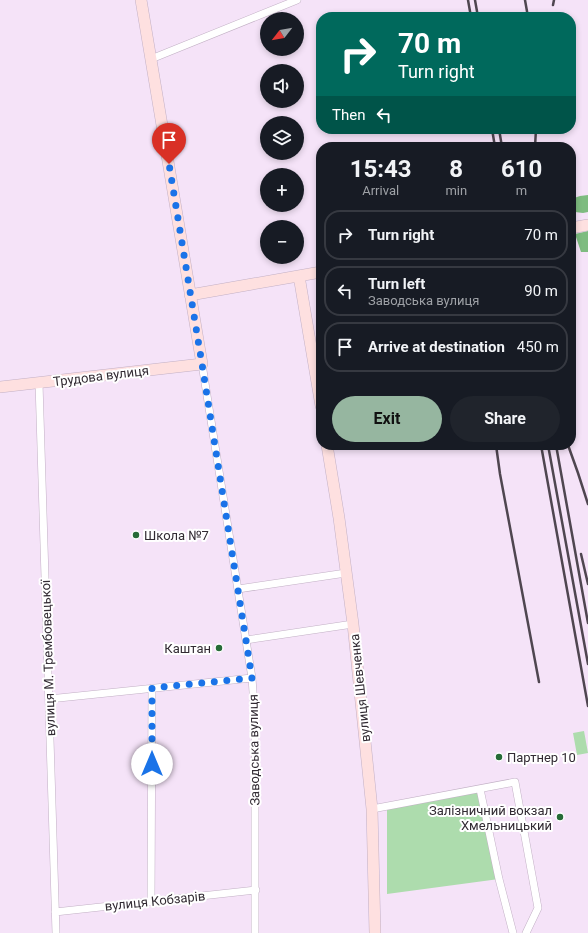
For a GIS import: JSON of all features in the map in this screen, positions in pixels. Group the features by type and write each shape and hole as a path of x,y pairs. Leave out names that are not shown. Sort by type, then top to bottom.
{"street":[{"name":"Заводська вулиця","path":"141,0 202,364 252,678 255,720 255,933"},
{"path":"151,59 297,0"},
{"path":"190,295 316,273"},
{"path":"299,276 316,376"},
{"name":"Трудова вулиця","path":"0,387 202,364"},
{"name":"вулиця М. Трембовецької","path":"39,383 56,933"},
{"name":"вулиця Шевченка","path":"328,450 339,518 353,624 372,809 375,933"},
{"path":"238,589 346,573"},
{"path":"246,640 353,624"},
{"path":"49,699 252,678"},
{"path":"151,902 152,688"},
{"path":"372,809 515,782 538,908 526,933"},
{"path":"480,788 499,879 513,933"},
{"name":"вулиця Кобзарів","path":"55,912 256,890"}],"green space":[{"path":"588,195 588,212 576,212 576,197"},
{"path":"588,231 588,252 581,252 576,234"},
{"path":"584,731 588,753 577,755 573,733"},
{"path":"480,789 499,879 387,894 387,808"}],"railway":[{"path":"468,0 470,12"},
{"path":"475,0 477,12"},
{"path":"525,0 527,12"},
{"path":"553,5 554,0"},
{"path":"493,134 494,142"},
{"path":"500,134 501,142"},
{"path":"535,142 536,134"},
{"path":"497,450 539,682"},
{"path":"542,450 588,706"},
{"path":"549,450 588,664"},
{"path":"557,450 588,623"},
{"path":"570,450 588,504"},
{"path":"581,554 588,584"}],"place":[{"name":"Школа №7","path":"136,535"},
{"name":"Каштан","path":"219,648"},
{"name":"Партнер 10","path":"499,757"},
{"name":"Залізничний вокзал Хмельницький","path":"560,817"}],"route":[{"path":"152,764 152,688 252,678 169,164"}]}
